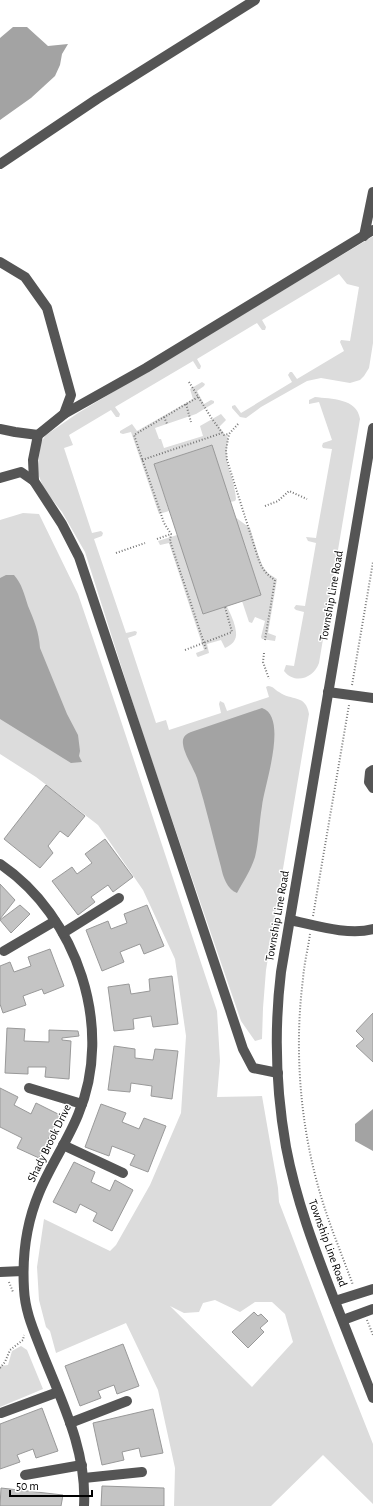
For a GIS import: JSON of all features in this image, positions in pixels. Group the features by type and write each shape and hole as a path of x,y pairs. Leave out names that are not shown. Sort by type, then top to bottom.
{"street":[{"path":"0,164 97,99 255,0"},
{"path":"364,236 373,192"},
{"path":"34,481 33,460 38,435 64,414 146,368 373,230"},
{"path":"0,262 25,277 47,308 71,395 64,414"},
{"name":"Township Line Road","path":"373,428 290,920 279,992 277,1038 281,1116 286,1148 301,1208 317,1254 373,1398"},
{"path":"0,429 38,435"},
{"path":"0,478 20,472 34,481 62,524 79,557 243,1049 252,1068 278,1073"},
{"path":"328,692 373,698"},
{"path":"373,770 370,772 369,782 373,788"},
{"name":"Shady Brook Drive","path":"0,864 32,891 48,910 63,933 84,980 91,1027 91,1065 82,1104 39,1193 29,1222 23,1258 24,1290 29,1319 70,1423 82,1465 84,1478 84,1506"},
{"path":"63,933 119,898"},
{"path":"290,920 342,930 363,931 373,929"},
{"path":"4,951 55,921"},
{"path":"29,1088 82,1104"},
{"path":"63,1145 123,1173"},
{"path":"0,1272 24,1271"},
{"path":"335,1301 373,1289"},
{"path":"343,1320 369,1311"},
{"path":"1,1413 58,1392"},
{"path":"70,1423 127,1401"},
{"path":"25,1475 82,1465"},
{"path":"84,1478 142,1472"}],"path":[{"path":"189,382 222,433"},
{"path":"198,397 134,435 164,523 171,534 170,541 206,649"},
{"path":"186,404 191,422"},
{"path":"164,417 167,424"},
{"path":"238,424 229,434 226,450 230,471 238,492 258,561 268,575 275,580 265,640"},
{"path":"142,460 222,433 224,435 229,434"},
{"path":"265,506 278,501 289,491 307,499"},
{"path":"157,539 171,534"},
{"path":"116,553 145,543"},
{"path":"357,1294 320,1194 311,1158 303,1111 300,1065 300,1019 302,979 373,562"},
{"path":"185,650 232,632 225,607"},
{"path":"264,653 263,662 269,679"},
{"path":"9,1282 14,1297"},
{"path":"369,1311 373,1335"},
{"path":"0,1368 5,1362 10,1350 23,1340 24,1336 22,1329"}],"shaded area":[{"path":"13,27 27,27 48,46 68,44 62,54 60,65 55,76 31,98 0,120 0,38"},
{"path":"372,237 373,343 369,368 360,380 350,383 321,378 307,381 261,407 246,418 240,417 232,408 232,406 235,405 241,413 292,382 288,375 290,372 292,372 297,379 344,351 340,342 341,340 350,341 359,287 347,284 339,274 262,320 266,327 265,330 262,330 257,323 197,359 201,366 200,369 198,369 193,361 115,407 120,414 119,417 116,417 111,410 69,435 73,445 64,448 92,533 101,531 103,533 102,536 94,539 126,633 137,632 136,635 128,638 156,723 166,720 169,730 221,713 219,704 220,701 224,703 227,711 269,697 266,687 268,686 273,687 284,695 305,703 309,714 266,970 262,1039 255,1041 241,1021 144,738 85,552 62,512 44,489 37,471 41,442 46,435 78,413"},
{"path":"202,382 205,384 204,386 197,391 204,404 211,400 214,401 214,403 196,414 155,428 164,448 203,436 200,426 221,414 226,420 219,427 228,438 227,461 234,484 236,499 235,501 230,502 211,445 154,464 169,511 159,514 131,432 123,434 120,433 120,431 132,424 137,431 193,399 190,389"},
{"path":"315,397 335,399 349,403 358,412 360,419 319,663 313,673 299,679 293,678 284,671 286,665 294,666 304,612 294,608 296,605 305,606 316,543 308,541 306,537 316,538 332,449 323,448 322,446 323,443 332,440 319,402 309,404 309,400"},
{"path":"23,513 39,514 78,594 217,1011 220,1061 217,1097 262,1096 278,1188 279,1202 373,1444 373,1504 323,1455 271,1506 174,1506 175,1468 158,1390 126,1323 56,1353 50,1331 46,1327 39,1300 37,1267 44,1219 110,1251 116,1245 150,1185 181,1113 186,1036 175,959 143,890 98,825 36,777 0,754 0,520","holes":["215,1300 240,1312 255,1302 272,1302 285,1314 293,1342 252,1387 170,1306 184,1313 199,1312 203,1303"]},
{"path":"235,517 250,528 263,567 269,574 277,579 268,633 276,636 275,641 262,639 261,637 265,621 255,617 252,623 249,622 242,601 261,594"},
{"path":"177,535 221,596 234,621 236,632 235,640 230,645 225,648 221,640 207,644 209,653 198,657 196,653 204,650 169,543 160,545 158,541"},
{"path":"6,575 14,575 22,589 36,626 40,648 67,714 78,735 80,751 79,756 82,762 71,763 0,719 0,578"},
{"path":"262,708 270,714 274,724 273,753 262,806 255,857 237,893 228,886 223,875 197,778 185,752 183,739 191,732"},
{"path":"373,1109 373,1151 355,1141 355,1124"},
{"path":"21,1346 27,1350 43,1389 0,1407 0,1366 8,1365 12,1351"}],"building":[{"path":"212,445 261,595 203,614 154,464"},
{"path":"46,785 85,816 68,837 60,831 48,846 53,853 40,868 4,839"},
{"path":"105,839 133,877 113,892 108,885 91,897 95,902 78,915 52,881 72,867 77,874 92,863 85,854"},
{"path":"0,884 15,900 0,919"},
{"path":"20,905 30,914 11,933 0,920"},
{"path":"147,905 164,946 144,954 140,944 120,952 124,962 102,971 86,930 108,921 111,929 127,923 124,914"},
{"path":"50,949 64,986 44,994 42,989 23,996 26,1005 3,1013 0,1004 0,966 10,962 14,972 31,966 28,957"},
{"path":"172,976 178,1024 153,1027 151,1016 133,1019 134,1029 114,1031 108,987 129,984 131,994 150,991 149,979"},
{"path":"373,1013 373,1062 356,1046 364,1039 356,1031"},
{"path":"7,1028 25,1029 24,1041 49,1042 49,1030 78,1031 79,1036 62,1038 62,1040 71,1041 69,1079 45,1077 46,1067 28,1067 28,1074 5,1073"},
{"path":"114,1046 135,1049 135,1058 153,1060 155,1049 178,1051 172,1099 151,1096 152,1086 131,1083 130,1092 108,1090"},
{"path":"0,1088 18,1097 14,1105 31,1114 36,1103 60,1115 39,1158 17,1148 22,1138 0,1127"},
{"path":"101,1104 126,1113 122,1122 139,1129 144,1118 166,1126 148,1172 130,1165 135,1155 112,1146 109,1156 85,1147"},
{"path":"74,1162 95,1172 91,1182 110,1191 115,1180 133,1190 112,1231 93,1221 97,1213 80,1204 76,1213 53,1202"},
{"path":"254,1312 258,1316 261,1314 268,1321 260,1328 264,1332 248,1348 232,1332"},
{"path":"123,1344 139,1386 117,1394 114,1385 98,1391 101,1398 80,1406 65,1366"},
{"path":"42,1408 58,1451 36,1458 33,1449 17,1455 20,1462 0,1469 0,1424"},
{"path":"153,1409 163,1453 141,1457 139,1448 122,1452 124,1460 102,1465 93,1423"},
{"path":"102,1486 164,1488 164,1506 101,1506"},
{"path":"1,1488 63,1495 61,1506 0,1506"}]}
